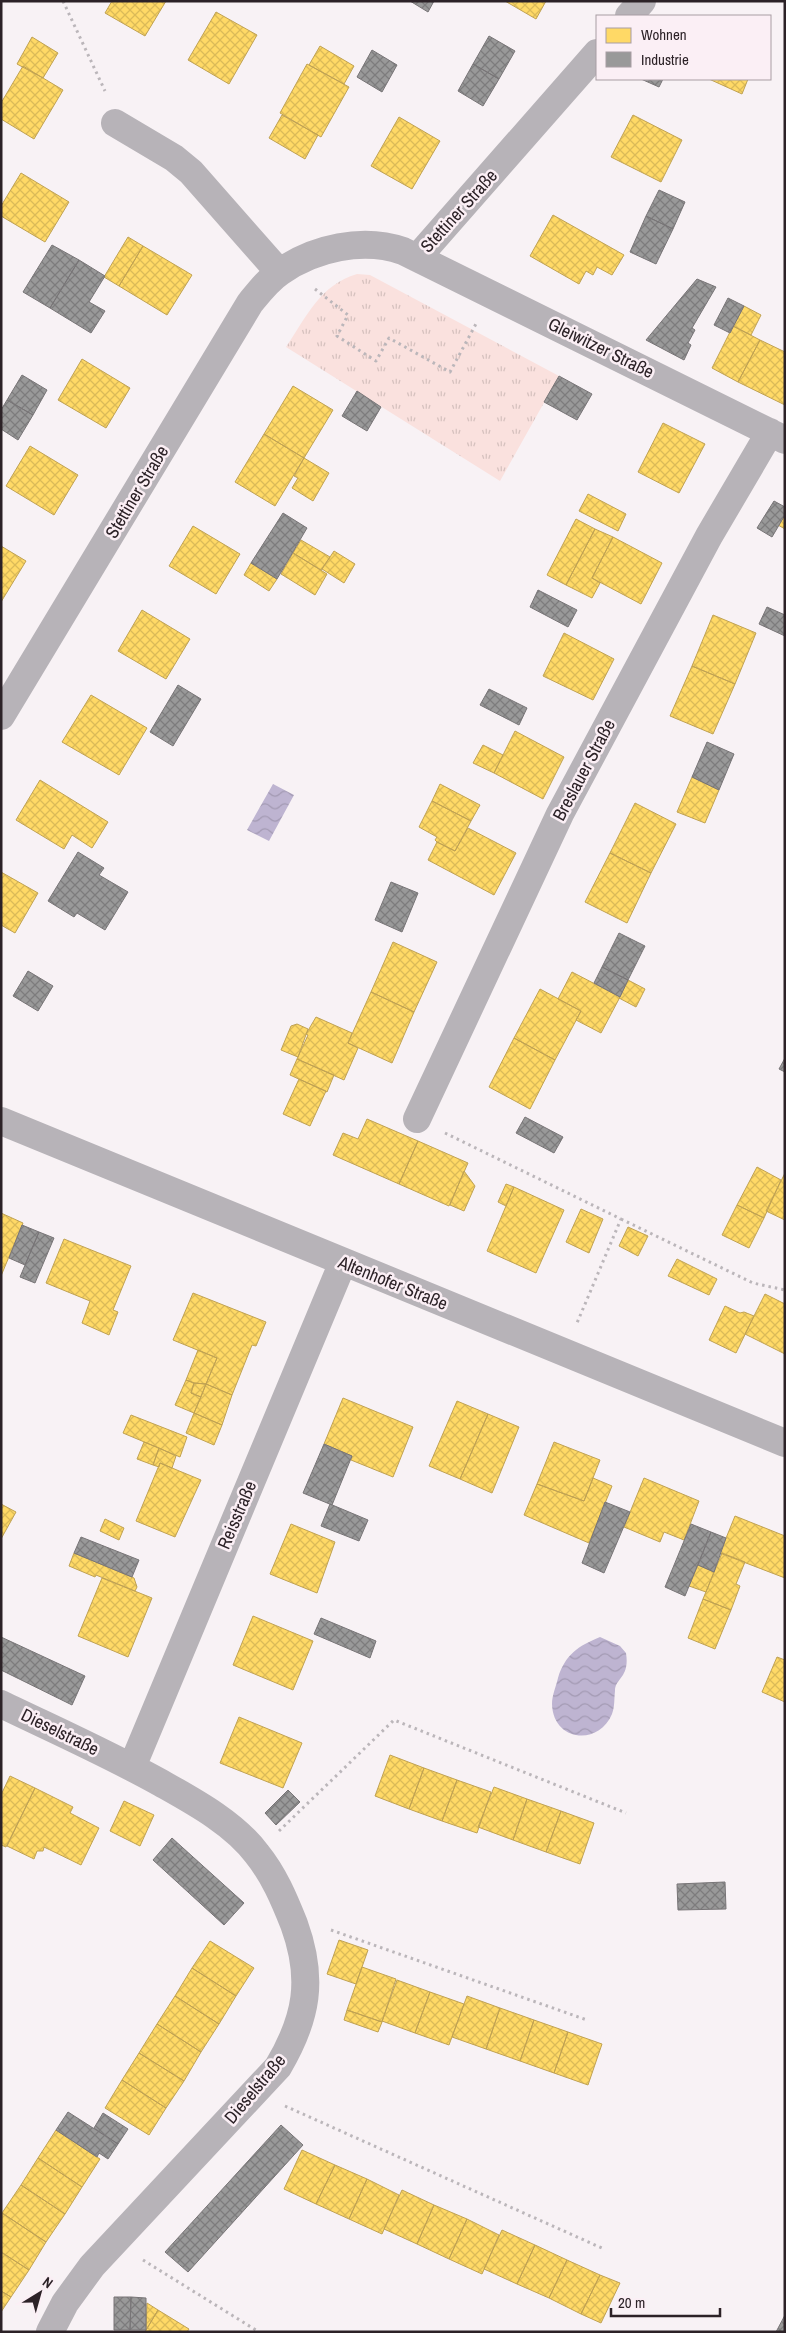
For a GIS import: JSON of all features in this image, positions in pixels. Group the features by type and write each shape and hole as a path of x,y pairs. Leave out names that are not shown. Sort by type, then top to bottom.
{"street":[{"path":"630,15 642,1"},
{"name":"Stettiner Straße","path":"1,716 250,303 264,286 285,269 333,249 349,245 382,245 417,258 596,54"},
{"path":"115,123 174,158 191,172 285,269"},
{"name":"Gleiwitzer Straße","path":"417,258 777,436"},
{"name":"Breslauer Straße","path":"417,1119 560,814 705,545 777,436"},
{"name":"Altenhofer Straße","path":"1,1121 785,1444"},
{"name":"Reisstraße","path":"132,1767 343,1262"},
{"name":"Dieselstraße","path":"1,1704 132,1767 205,1809 225,1823 257,1853 282,1893 298,1937 307,1980 304,2010 292,2043 278,2067 92,2266 64,2304 50,2332"}],"path":[{"path":"63,1 105,90 115,123"},
{"path":"285,269 348,315 337,336 376,361 389,338 450,372 492,294"},
{"path":"417,1119 752,1283 785,1290"},
{"path":"564,1353 621,1219"},
{"path":"257,1853 394,1720 626,1813"},
{"path":"332,1930 587,2020"},
{"path":"255,2093 604,2249"},
{"path":"153,2266 259,2332"}],"green space":[{"path":"357,274 370,275 559,376 500,481 286,347 308,313 324,294 344,279"}],"water":[{"path":"273,784 294,795 269,841 247,830"},
{"path":"600,1637 620,1646 626,1653 626,1668 617,1683 613,1711 605,1725 597,1732 577,1735 568,1732 560,1726 554,1716 553,1694 564,1663 573,1652"}],"building: Wohnen":[{"path":"112,1 166,1 145,36 105,13"},
{"path":"505,1 546,1 536,19"},
{"path":"216,12 257,35 229,84 188,60"},
{"path":"32,37 58,53 43,78 17,64"},
{"path":"320,46 354,66 344,84 309,65"},
{"path":"307,64 349,87 321,137 280,113"},
{"path":"23,66 63,90 34,139 1,119 1,103"},
{"path":"711,80 748,80 742,94"},
{"path":"282,115 318,135 305,159 269,138"},
{"path":"633,115 682,140 661,182 611,157"},
{"path":"399,117 440,141 412,189 371,166"},
{"path":"21,173 69,202 45,242 1,216 1,206"},
{"path":"553,215 624,255 612,275 597,267 593,275 586,271 579,284 530,256"},
{"path":"128,237 143,246 119,286 104,277"},
{"path":"143,246 192,275 167,315 119,286"},
{"path":"744,306 761,315 751,335 733,326"},
{"path":"733,326 760,340 738,382 712,368"},
{"path":"760,340 785,352 785,405 738,382"},
{"path":"82,359 130,388 106,428 58,400"},
{"path":"293,386 333,410 304,458 264,434"},
{"path":"663,423 705,444 679,493 638,472"},
{"path":"264,434 304,458 275,506 235,482"},
{"path":"30,446 78,475 54,515 6,486"},
{"path":"304,458 329,473 313,501 292,488 298,478 294,476"},
{"path":"588,494 626,514 618,531 579,511"},
{"path":"785,515 785,529 778,525"},
{"path":"576,519 595,529 566,585 547,575"},
{"path":"193,526 240,554 216,594 169,566"},
{"path":"595,529 613,537 592,578 600,583 592,598 566,585"},
{"path":"613,537 662,563 641,604 592,578"},
{"path":"301,540 330,557 321,570 293,553"},
{"path":"1,546 26,561 1,602"},
{"path":"334,551 355,564 344,583 322,569"},
{"path":"293,553 327,574 315,595 281,574"},
{"path":"251,563 277,579 269,591 244,575"},
{"path":"142,610 190,639 166,679 118,651"},
{"path":"713,615 756,633 735,684 692,666"},
{"path":"564,633 614,659 593,700 543,676"},
{"path":"692,666 735,684 713,734 670,716"},
{"path":"91,695 147,728 119,775 62,742"},
{"path":"515,731 564,757 543,799 494,773"},
{"path":"483,745 503,755 494,773 473,763"},
{"path":"692,777 719,790 705,823 677,812"},
{"path":"40,780 108,822 92,848 72,835 64,849 16,820"},
{"path":"440,784 480,805 471,821 432,801"},
{"path":"432,801 471,821 455,851 437,842 435,840 437,837 419,827"},
{"path":"635,803 676,824 651,873 610,853"},
{"path":"468,828 516,853 494,895 428,860 437,842 455,851"},
{"path":"610,853 651,873 627,923 585,902"},
{"path":"1,872 38,893 15,933 1,925"},
{"path":"393,942 437,962 414,1012 371,992"},
{"path":"572,972 620,997 601,1033 576,1020 581,1011 558,999"},
{"path":"628,980 645,989 636,1007 619,998"},
{"path":"540,989 581,1011 555,1060 514,1038"},
{"path":"371,992 414,1012 392,1063 348,1043"},
{"path":"316,1017 352,1033 348,1043 358,1048 344,1080 297,1059 308,1035 306,1034"},
{"path":"297,1024 308,1029 298,1057 281,1050 291,1026"},
{"path":"514,1038 555,1060 530,1109 489,1087"},
{"path":"297,1059 334,1075 327,1092 290,1075"},
{"path":"299,1079 326,1091 310,1126 283,1114"},
{"path":"367,1119 418,1141 399,1184 333,1155 343,1133 358,1139"},
{"path":"418,1141 468,1163 449,1206 399,1184"},
{"path":"757,1167 781,1180 764,1218 737,1205"},
{"path":"464,1171 475,1186 464,1211 450,1205"},
{"path":"785,1173 785,1220 766,1211"},
{"path":"506,1184 514,1187 506,1206 498,1202"},
{"path":"514,1187 564,1210 536,1273 487,1251"},
{"path":"737,1205 764,1218 749,1248 722,1235"},
{"path":"581,1209 603,1219 589,1253 566,1242"},
{"path":"1,1213 23,1223 1,1276"},
{"path":"628,1227 648,1236 638,1256 619,1246"},
{"path":"64,1239 131,1266 113,1310 118,1312 109,1335 82,1323 90,1301 46,1283"},
{"path":"677,1259 717,1279 709,1295 668,1276"},
{"path":"193,1293 266,1322 256,1346 252,1345 232,1395 206,1384 217,1358 173,1340"},
{"path":"765,1294 785,1304 785,1354 745,1334"},
{"path":"725,1306 740,1313 744,1312 754,1316 736,1353 709,1340"},
{"path":"198,1350 217,1358 206,1384 186,1380"},
{"path":"186,1380 194,1383 191,1393 201,1397 194,1413 175,1405"},
{"path":"194,1383 206,1384 201,1397 191,1393"},
{"path":"206,1384 232,1395 222,1425 194,1413"},
{"path":"343,1398 413,1427 393,1477 351,1460 352,1456 324,1444"},
{"path":"457,1401 488,1414 460,1479 429,1466"},
{"path":"194,1413 222,1425 214,1445 186,1433"},
{"path":"488,1414 519,1427 492,1493 460,1479"},
{"path":"131,1415 187,1437 180,1457 123,1433"},
{"path":"144,1442 159,1448 153,1465 137,1459"},
{"path":"554,1442 600,1460 584,1501 537,1484"},
{"path":"159,1448 176,1456 172,1468 160,1463 159,1467 153,1465"},
{"path":"160,1463 201,1480 175,1537 136,1521"},
{"path":"593,1478 612,1486 589,1543 524,1515 537,1484 584,1501"},
{"path":"644,1478 699,1501 684,1540 664,1532 660,1542 624,1527"},
{"path":"1,1504 16,1512 1,1539"},
{"path":"735,1516 785,1536 785,1578 720,1553"},
{"path":"105,1519 124,1528 119,1540 100,1531"},
{"path":"291,1524 335,1542 317,1593 270,1574"},
{"path":"74,1553 134,1578 137,1587 135,1591 69,1566"},
{"path":"722,1553 745,1562 736,1584 740,1586 731,1610 703,1599"},
{"path":"698,1565 714,1572 706,1592 689,1586"},
{"path":"102,1578 152,1598 128,1657 78,1636"},
{"path":"703,1599 731,1610 715,1649 688,1638"},
{"path":"253,1616 313,1641 293,1690 233,1665"},
{"path":"777,1657 785,1660 785,1702 762,1692"},
{"path":"239,1717 302,1743 283,1788 220,1763"},
{"path":"390,1755 424,1768 409,1809 375,1796"},
{"path":"424,1768 457,1780 442,1821 409,1809"},
{"path":"10,1776 35,1788 6,1847 1,1845 1,1795"},
{"path":"457,1780 491,1792 477,1833 442,1821"},
{"path":"494,1787 527,1799 513,1840 478,1827"},
{"path":"35,1788 73,1807 70,1813 99,1828 81,1865 44,1847 43,1851 37,1851 34,1859 7,1846"},
{"path":"527,1799 561,1811 546,1852 513,1840"},
{"path":"124,1801 154,1815 140,1846 110,1831"},
{"path":"561,1811 594,1823 580,1864 546,1852"},
{"path":"339,1940 368,1950 356,1984 327,1974"},
{"path":"210,1941 254,1968 236,1996 192,1968"},
{"path":"362,1967 396,1979 382,2022 347,2010"},
{"path":"192,1968 236,1996 219,2024 175,1996"},
{"path":"397,1980 430,1992 415,2033 382,2021"},
{"path":"430,1992 464,2004 449,2045 415,2033"},
{"path":"175,1996 219,2024 201,2052 157,2024"},
{"path":"467,1996 500,2008 486,2049 452,2037"},
{"path":"500,2008 534,2020 520,2061 486,2049"},
{"path":"347,2010 382,2022 378,2032 344,2020"},
{"path":"534,2020 568,2032 554,2073 520,2061"},
{"path":"157,2024 201,2052 184,2081 139,2053"},
{"path":"568,2032 602,2044 588,2085 554,2073"},
{"path":"139,2053 184,2081 166,2108 122,2080"},
{"path":"122,2080 166,2108 149,2135 105,2108"},
{"path":"56,2130 100,2159 82,2187 38,2158"},
{"path":"302,2150 335,2165 316,2204 284,2189"},
{"path":"38,2158 82,2187 65,2214 21,2185"},
{"path":"335,2165 367,2179 349,2219 316,2204"},
{"path":"367,2179 399,2195 382,2234 349,2219"},
{"path":"21,2185 65,2214 46,2242 2,2213"},
{"path":"402,2190 434,2205 417,2244 384,2229"},
{"path":"434,2205 467,2219 449,2259 417,2244"},
{"path":"2,2213 46,2242 29,2270 1,2252"},
{"path":"467,2219 499,2235 482,2274 449,2259"},
{"path":"502,2230 535,2245 517,2284 484,2269"},
{"path":"535,2245 567,2260 549,2298 517,2284"},
{"path":"1,2252 29,2270 11,2297 1,2291"},
{"path":"567,2260 600,2275 581,2314 549,2298"},
{"path":"600,2275 620,2283 601,2323 581,2314"},
{"path":"1,2291 11,2297 1,2312"},
{"path":"147,2303 158,2310 146,2330"},
{"path":"158,2310 189,2329 187,2332 145,2332"}],"building: Industrie":[{"path":"410,1 434,1 428,12"},
{"path":"489,36 515,51 499,79 473,64"},
{"path":"372,50 397,65 382,92 357,77"},
{"path":"473,64 499,79 483,106 458,91"},
{"path":"643,80 662,80 659,87"},
{"path":"659,190 685,202 673,229 646,216"},
{"path":"646,216 673,229 656,264 630,252"},
{"path":"52,245 79,260 50,308 23,292"},
{"path":"79,260 105,276 89,302 105,311 91,333 50,308"},
{"path":"697,279 716,287 692,328 695,330 688,343 691,345 684,360 646,340"},
{"path":"728,298 744,306 730,333 714,325"},
{"path":"22,375 47,390 33,415 7,400"},
{"path":"559,376 592,394 577,420 544,402"},
{"path":"357,391 381,407 367,431 342,416"},
{"path":"7,400 33,415 18,440 1,429 1,410"},
{"path":"774,501 785,507 785,515 772,537 757,528"},
{"path":"283,513 307,528 277,579 251,563"},
{"path":"538,590 577,610 568,627 530,607"},
{"path":"767,607 785,615 785,636 759,624"},
{"path":"178,685 201,699 173,746 150,732"},
{"path":"489,689 527,708 519,725 480,705"},
{"path":"707,742 734,754 719,790 692,777"},
{"path":"78,852 104,868 99,875 128,892 105,930 77,913 74,917 48,901"},
{"path":"391,882 418,893 402,932 375,920"},
{"path":"619,933 645,946 628,980 602,967"},
{"path":"602,967 628,980 620,997 594,983"},
{"path":"28,971 53,986 38,1011 13,996"},
{"path":"785,1058 785,1072 779,1069"},
{"path":"525,1117 563,1137 554,1153 516,1133"},
{"path":"22,1225 39,1232 25,1265 9,1258"},
{"path":"39,1232 54,1238 35,1283 20,1277"},
{"path":"324,1444 352,1456 332,1505 303,1493"},
{"path":"605,1502 630,1512 604,1573 582,1563"},
{"path":"330,1504 368,1520 359,1541 321,1526"},
{"path":"691,1524 711,1532 685,1596 665,1587"},
{"path":"711,1532 726,1538 714,1572 698,1565"},
{"path":"81,1537 139,1560 132,1577 74,1553"},
{"path":"321,1618 376,1641 370,1658 314,1634"},
{"path":"1,1637 85,1676 72,1705 1,1670"},
{"path":"288,1790 300,1802 276,1825 265,1813"},
{"path":"172,1838 244,1903 224,1925 153,1860"},
{"path":"725,1882 726,1909 678,1910 677,1884"},
{"path":"68,2112 118,2144 108,2159 99,2153 97,2157 56,2130"},
{"path":"103,2113 128,2129 118,2144 94,2128"},
{"path":"281,2125 303,2145 188,2272 165,2252"},
{"path":"114,2297 131,2297 130,2330 114,2330"},
{"path":"131,2297 146,2298 146,2330 130,2330"},
{"path":"785,2315 785,2332 776,2332"}]}
